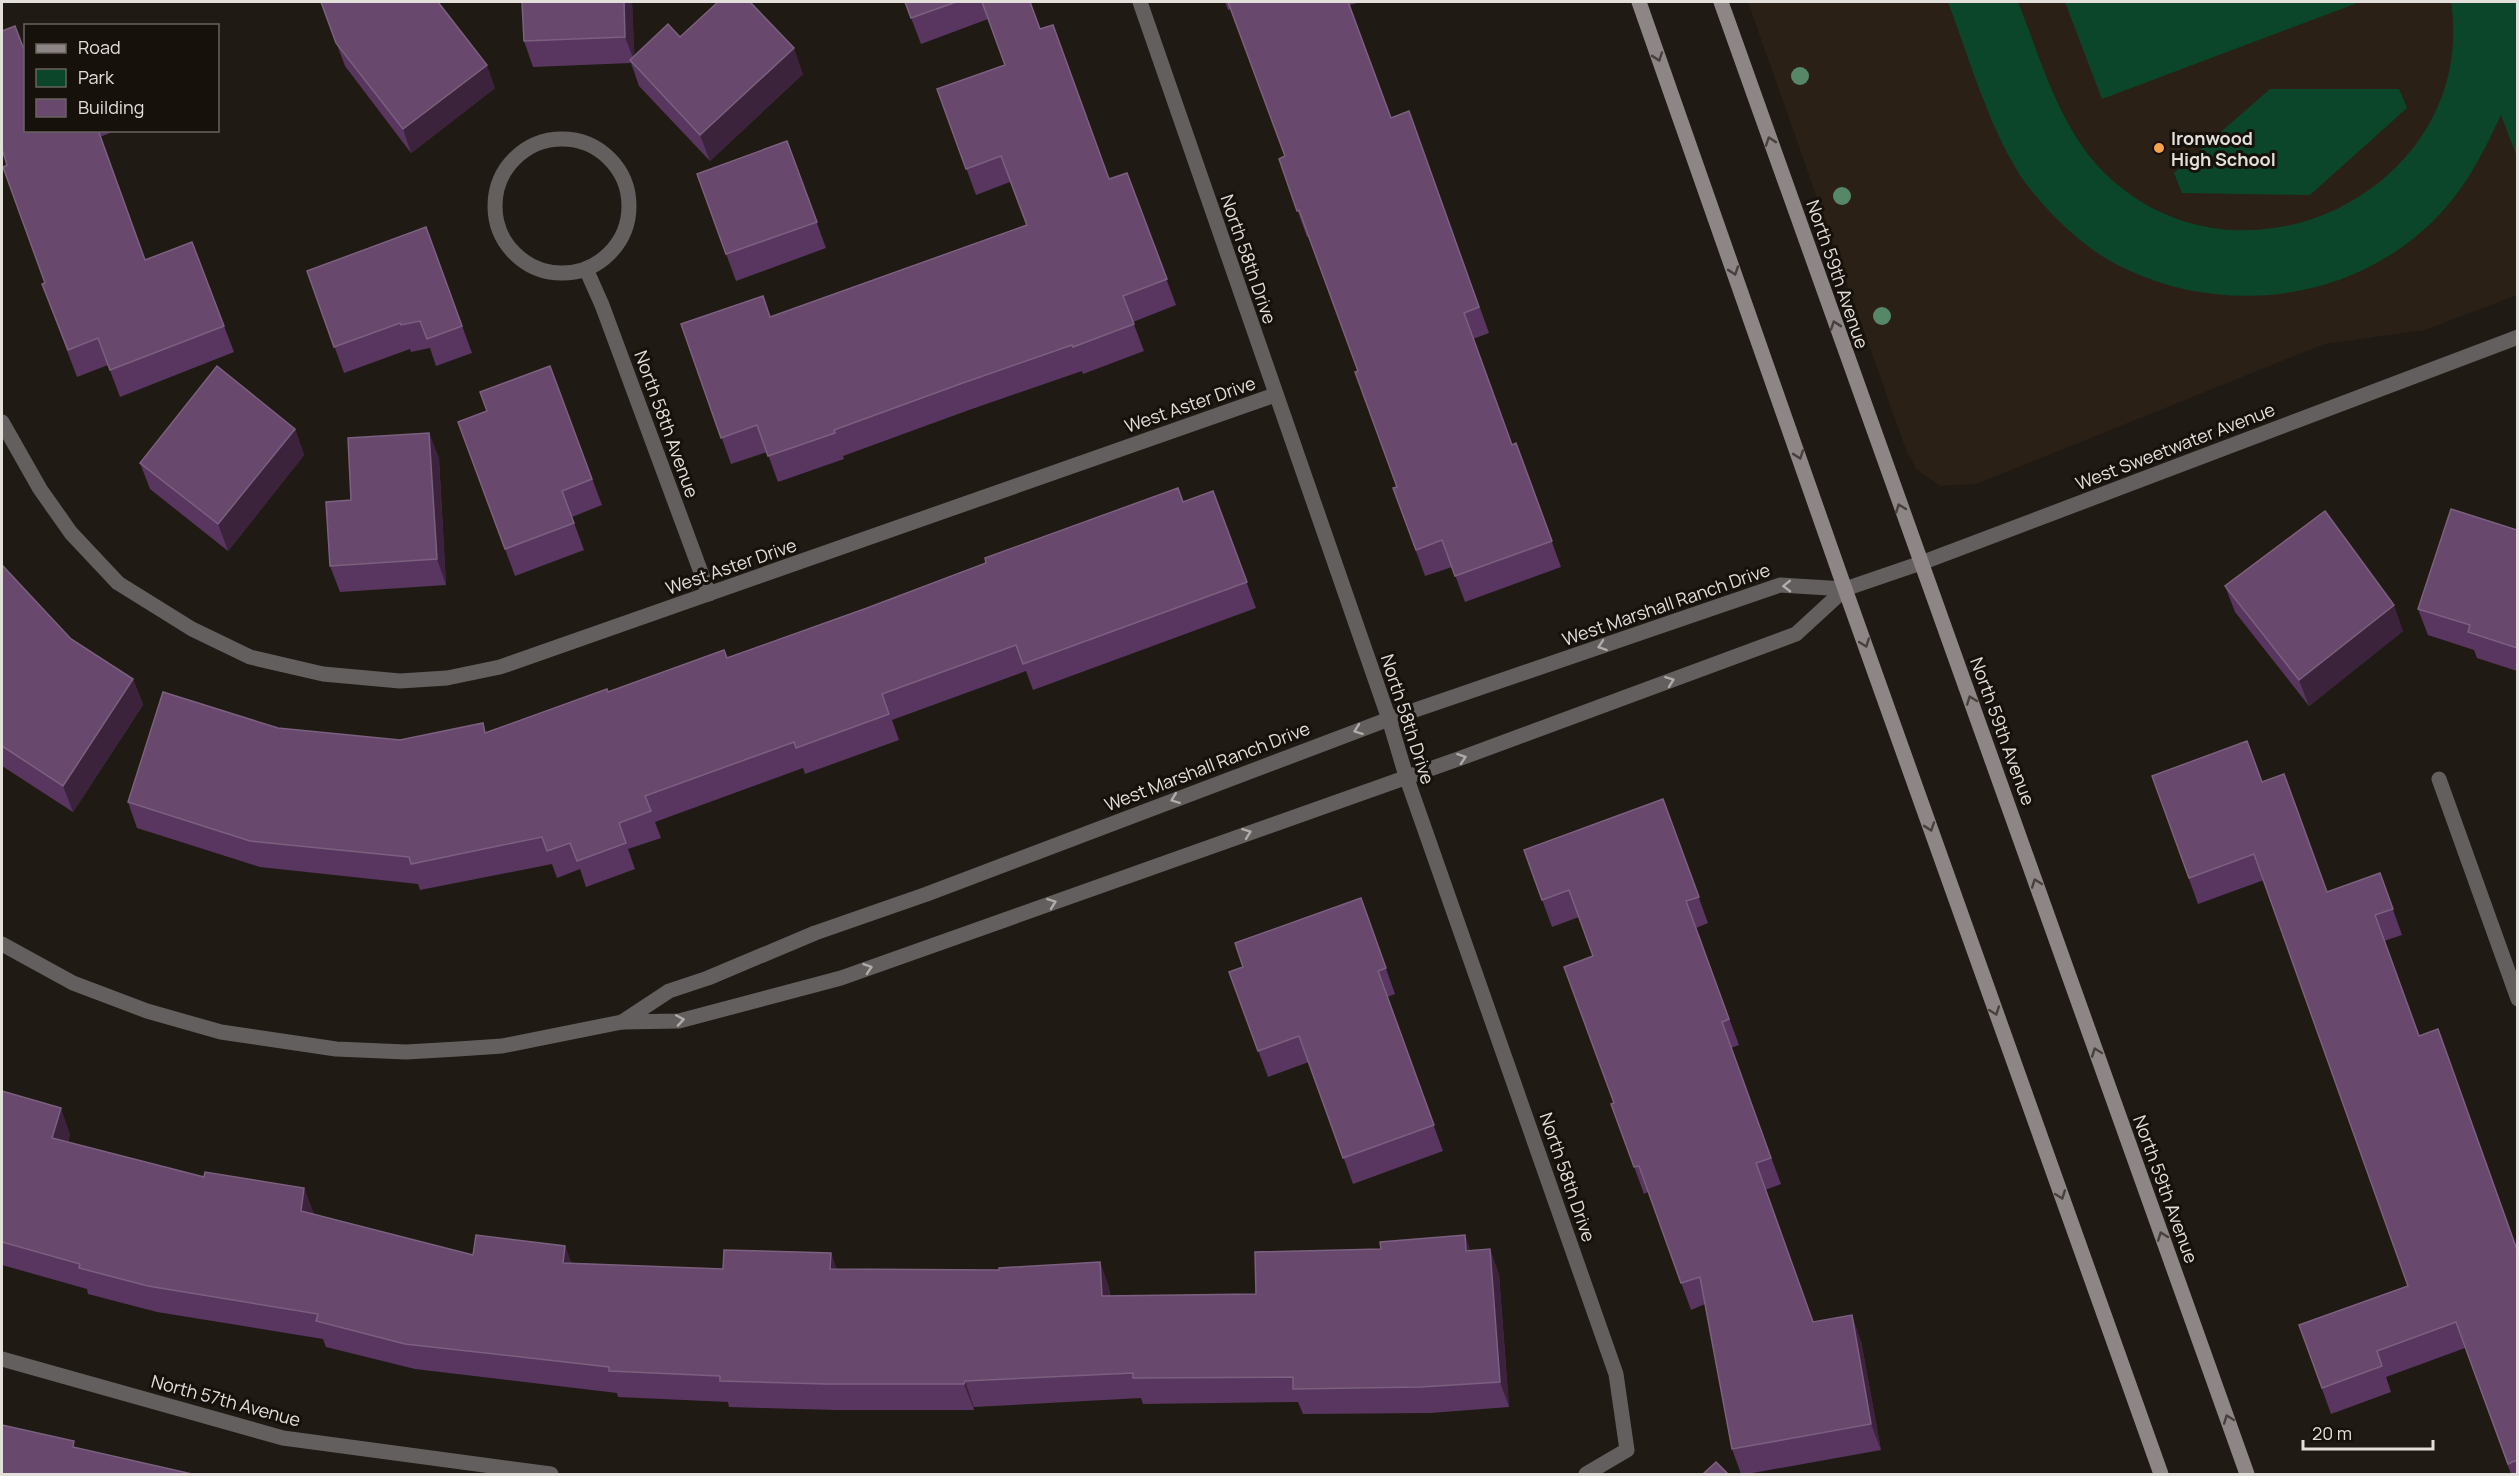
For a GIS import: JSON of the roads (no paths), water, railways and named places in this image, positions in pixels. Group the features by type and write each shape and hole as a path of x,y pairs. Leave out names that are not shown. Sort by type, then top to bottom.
{"main road":[{"path":"1639,2 2161,1474"},
{"name":"North 59th Avenue","path":"1721,2 2247,1474"}],"street":[{"name":"North 58th Drive","path":"1140,2 1389,719 1406,776 1617,1374 1628,1450 1586,1474"},
{"path":"556,140 577,141 597,149 613,163 624,180 629,201 627,222 619,242 605,258 586,268 564,273 541,270 531,265 520,259 505,242 496,221 495,198 502,176 516,157 536,145 556,140"},
{"name":"North 58th Avenue","path":"586,268 607,316 709,594"},
{"name":"West Sweetwater Avenue","path":"1845,588 1921,563 2517,338"},
{"name":"West Aster Drive","path":"2,422 40,489 70,533 118,583 192,629 250,657 323,674 412,680 447,678 500,667 1275,395"},
{"name":"West Marshall Ranch Drive","path":"622,1022 669,991 708,978 815,933 927,894 1389,719 1780,585 1845,588"},
{"name":"West Marshall Ranch Drive","path":"2,944 73,983 147,1011 221,1032 336,1049 406,1052 502,1046 622,1022 679,1021 841,978 1461,758 1796,634 1845,588"},
{"path":"2439,779 2517,999"},
{"path":"2502,958 2517,953"},
{"name":"North 57th Avenue","path":"2,1359 283,1438 551,1474"}],"place":[{"name":"Ironwood High School","path":"2159,148"}]}
